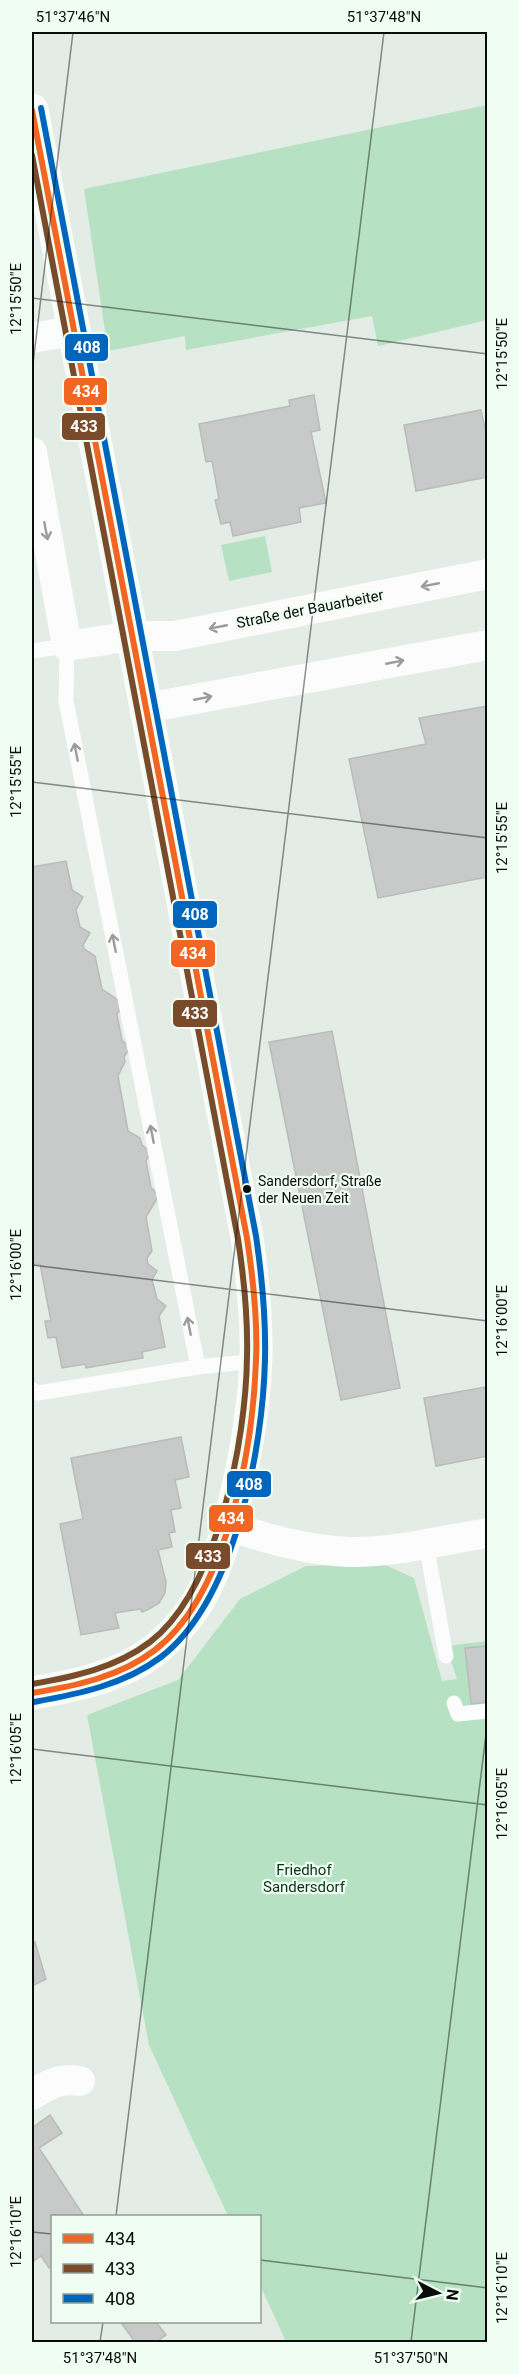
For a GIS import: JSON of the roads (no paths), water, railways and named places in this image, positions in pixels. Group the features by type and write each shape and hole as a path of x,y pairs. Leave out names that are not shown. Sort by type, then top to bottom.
{"street":[{"path":"32,110 247,1239 254,1295 256,1361 252,1406 242,1466 227,1526 207,1584 194,1607 175,1631 131,1666 80,1683 32,1693"},
{"path":"32,338 73,332"},
{"path":"32,453 68,646"},
{"name":"Straße der Bauarbeiter","path":"68,646 132,636 176,636 488,574"},
{"path":"146,708 488,645"},
{"path":"227,1526 265,1538 323,1550 374,1551 488,1533"},
{"path":"32,2095 52,2081 65,2079 80,2081"}],"lane":[{"path":"32,651 68,646 66,701 198,1367"},
{"path":"32,1390 38,1393 198,1367 256,1361"},
{"path":"426,1543 446,1656"},
{"path":"454,1703 458,1714 488,1711"}],"place":[{"name":"Sandersdorf, Straße der Neuen Zeit","path":"247,1189"}],"park label":[{"name":"Friedhof Sandersdorf","path":"304,1878"}]}
